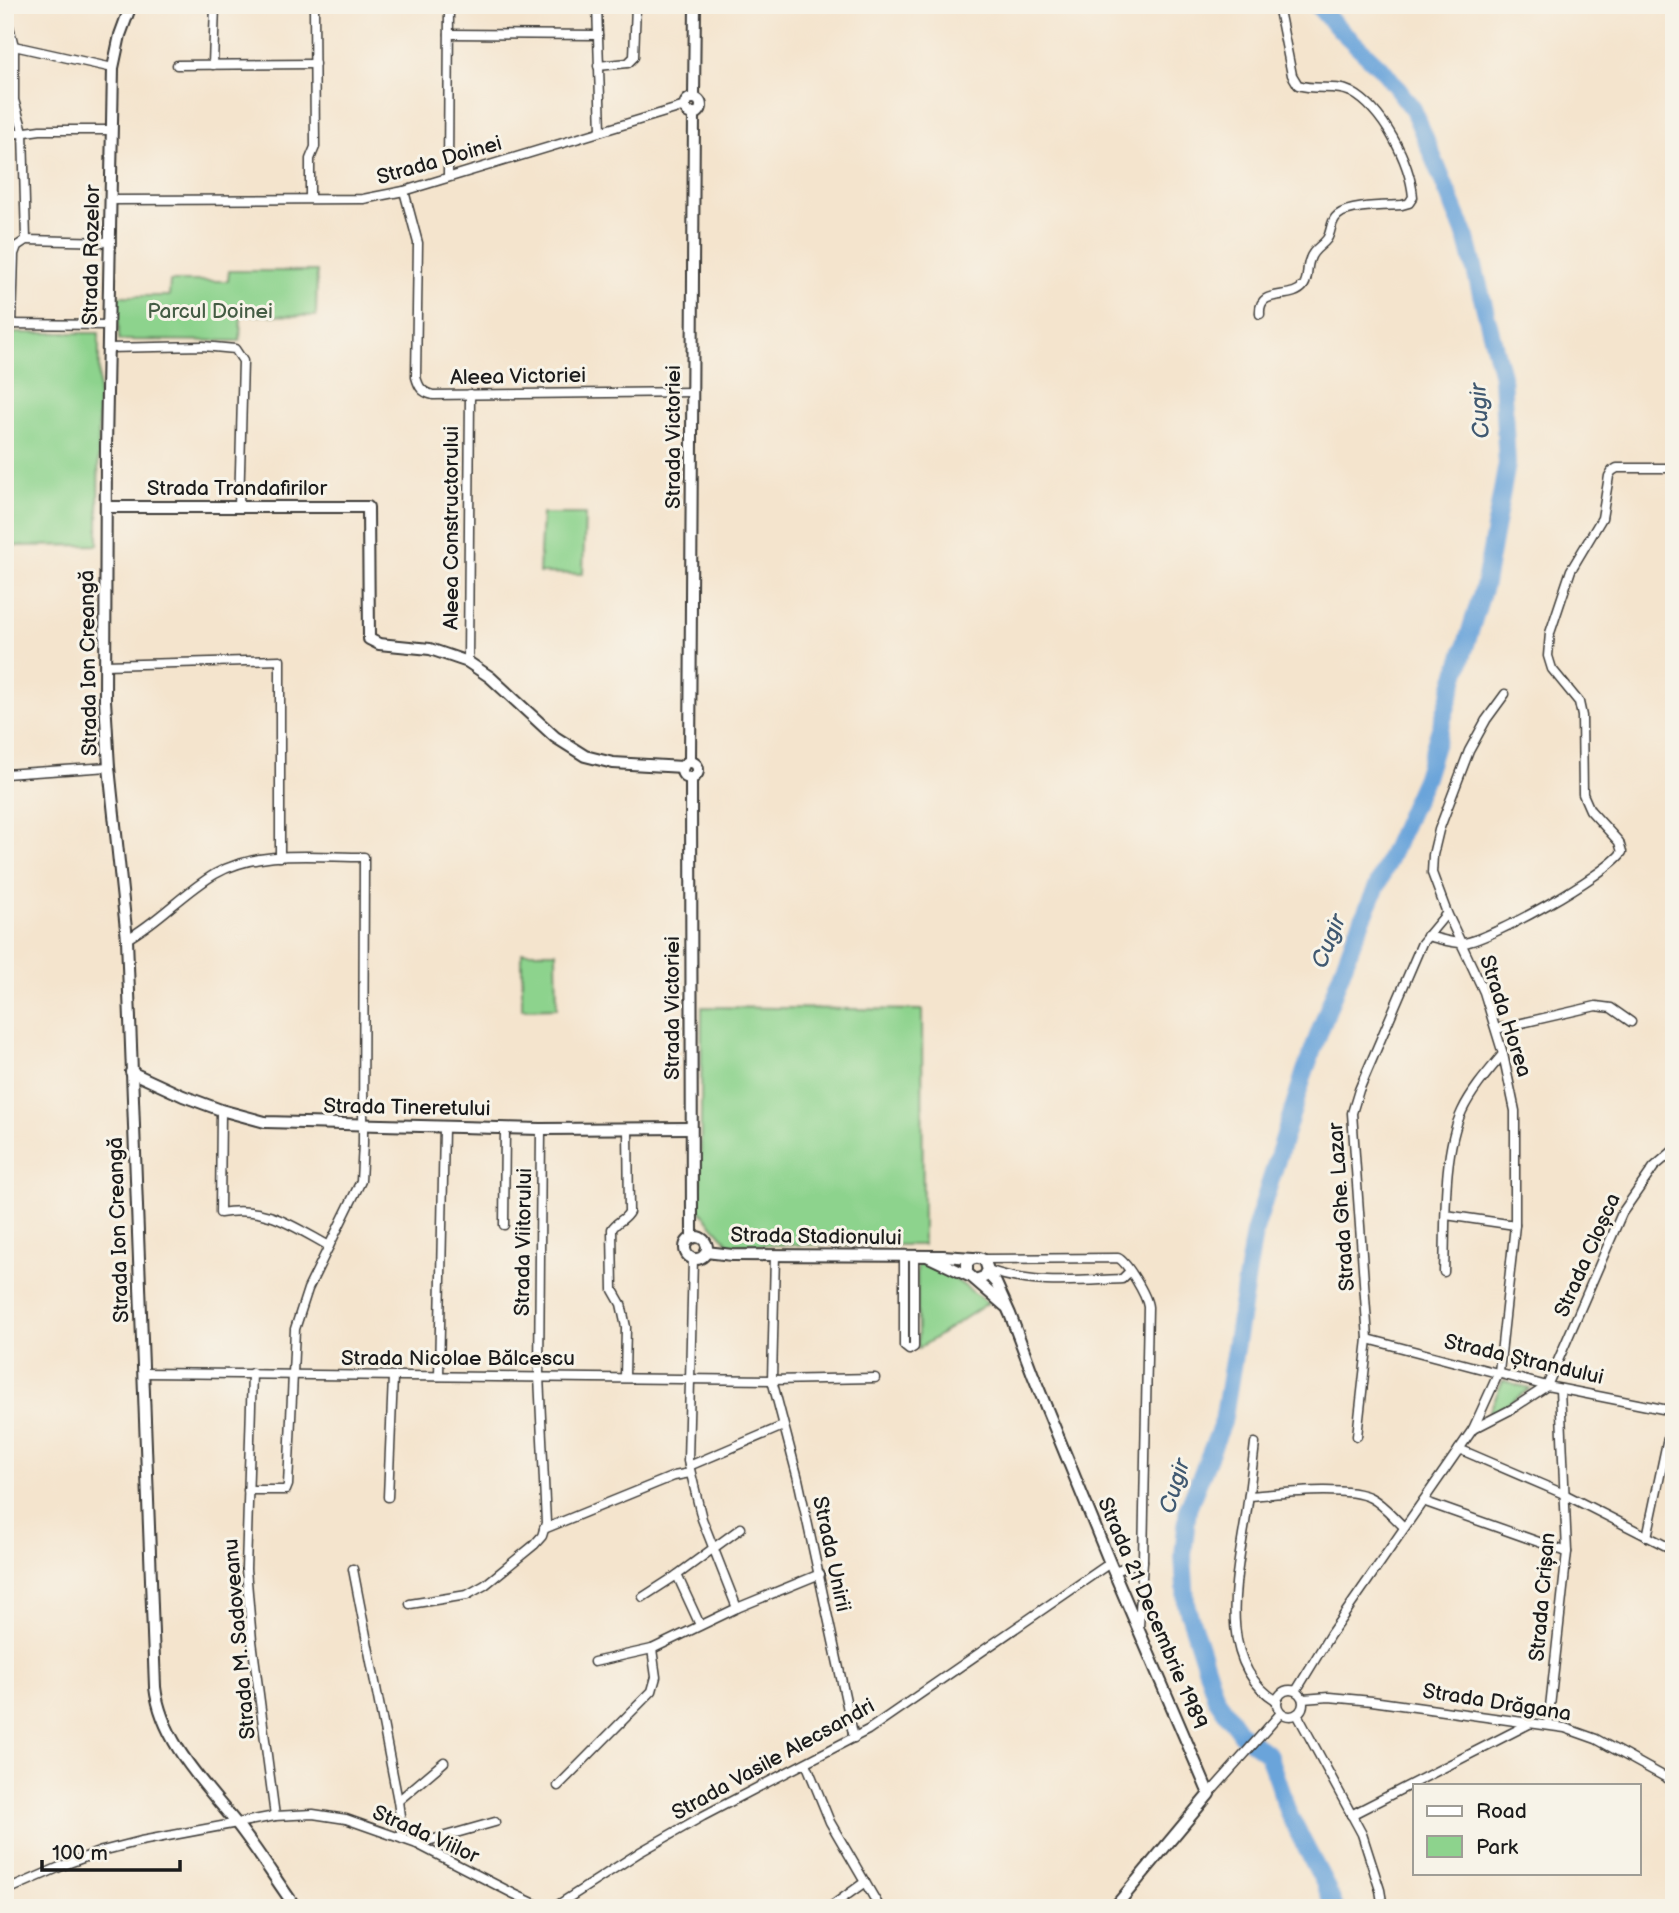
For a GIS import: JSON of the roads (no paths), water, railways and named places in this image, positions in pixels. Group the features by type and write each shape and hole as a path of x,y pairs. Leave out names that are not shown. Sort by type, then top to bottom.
{"street":[{"path":"7,5 14,46 14,100 23,131 26,240"},
{"name":"Strada Rozelor","path":"106,507 113,68 120,35 131,5"},
{"path":"213,65 215,5"},
{"path":"310,198 310,159 314,147 314,5"},
{"path":"448,176 449,5"},
{"path":"597,5 601,131"},
{"path":"598,66 628,62 634,57 636,5"},
{"name":"Strada Victoriei","path":"692,1238 691,778 698,771 695,764 687,764 693,392 690,110 699,111 701,106 699,100 694,98 695,5"},
{"path":"1260,314 1259,306 1265,299 1300,289 1305,284 1311,256 1325,241 1338,214 1348,210 1402,205 1409,203 1413,197 1402,159 1385,123 1373,108 1351,92 1339,89 1310,90 1298,85 1292,75 1278,5"},
{"path":"449,34 598,35"},
{"path":"14,46 113,68"},
{"path":"177,65 315,64"},
{"name":"Strada Doinei","path":"111,200 363,199 404,191 601,131 690,110"},
{"path":"5,135 23,131 112,130"},
{"name":"Aleea Victoriei","path":"404,191 418,243 418,385 425,393 693,392"},
{"path":"108,325 9,324 14,254 17,246 26,240 111,242"},
{"path":"108,348 204,346 235,349 243,361 239,507"},
{"name":"Aleea Constructorului","path":"468,662 470,394"},
{"path":"1427,936 1462,943 1489,934 1556,900 1611,864 1622,852 1619,842 1590,810 1583,794 1582,716 1579,702 1552,669 1548,648 1571,570 1602,518 1612,471 1618,468 1674,468"},
{"name":"Strada Trandafirilor","path":"106,507 368,507 369,639 379,645 430,649 468,662"},
{"name":"Strada Ion Creangă","path":"106,507 105,665 109,767 127,939 156,1698 165,1724 205,1788 236,1824 296,1908"},
{"path":"105,665 280,660 280,857"},
{"path":"468,662 490,677 555,737 578,752 613,763 687,764"},
{"name":"Strada Horea","path":"1296,1691 1330,1635 1473,1429 1499,1372 1515,1225 1515,1111 1503,1054 1484,992 1447,913 1432,873 1433,855 1440,830 1469,751 1505,694"},
{"path":"5,774 109,767"},
{"path":"127,939 153,923 213,875 251,860 280,857 365,857 363,1126 360,1181 308,1289 298,1316 293,1343 288,1485 286,1490 247,1490"},
{"name":"Strada Ghe. Lazar","path":"1357,1436 1368,1339 1352,1113 1359,1090 1427,936 1447,913"},
{"path":"1496,1029 1596,1006 1611,1008 1631,1022"},
{"path":"1444,1272 1450,1154 1456,1126 1466,1102 1503,1054"},
{"name":"Strada Tineretului","path":"131,1072 221,1110 265,1122 505,1129 691,1128"},
{"path":"221,1110 220,1213 247,1210 271,1215 329,1246"},
{"path":"439,1376 444,1128"},
{"path":"504,1225 505,1129"},
{"name":"Strada Viitorului","path":"541,1129 539,1377 545,1526"},
{"path":"625,1377 626,1327 621,1304 613,1290 612,1229 616,1223 627,1217 629,1212 628,1129"},
{"name":"Strada Cloșca","path":"1547,1386 1622,1213 1654,1167 1674,1150"},
{"path":"1446,1215 1515,1225"},
{"path":"692,1238 699,1238 705,1242 706,1252 699,1259 693,1259 687,1255 687,1242 692,1238"},
{"name":"Strada Stadionului","path":"706,1252 978,1259"},
{"name":"Strada Unirii","path":"775,1255 772,1380 820,1574 854,1738"},
{"path":"909,1256 914,1341 914,1347 909,1350 904,1346 909,1256"},
{"name":"Strada Stadionului","path":"926,1256 972,1278"},
{"path":"978,1259 987,1264 987,1271 981,1279 972,1278 966,1266 978,1259 1118,1258 1129,1266 1129,1272 1144,1291 1148,1307 1143,1561 1139,1627"},
{"path":"693,1259 689,1378 690,1470 702,1519 737,1608"},
{"path":"987,1271 1009,1278 1034,1280 1122,1279 1129,1272"},
{"name":"Strada 21 Decembrie 1989","path":"987,1271 996,1283 1179,1729 1209,1794"},
{"name":"Strada 21 Decembrie 1989","path":"972,1278 1007,1309"},
{"name":"Strada Ștrandului","path":"1368,1339 1547,1386 1673,1410"},
{"name":"Strada Nicolae Bălcescu","path":"143,1373 772,1380 875,1378"},
{"name":"Strada M. Sadoveanu","path":"251,1374 246,1569 275,1816"},
{"path":"388,1497 393,1377"},
{"path":"1473,1429 1512,1409 1547,1386"},
{"name":"Strada Crișan","path":"1548,1725 1567,1552 1560,1389"},
{"path":"1647,1536 1673,1410"},
{"path":"410,1604 467,1595 534,1545 545,1526 690,1470 783,1426"},
{"path":"1255,1443 1237,1576 1234,1608 1236,1633 1243,1661 1260,1688 1277,1701 1281,1713"},
{"path":"1459,1450 1564,1494 1674,1550"},
{"path":"1249,1496 1324,1492 1361,1494 1376,1501 1404,1527"},
{"path":"1423,1501 1567,1552"},
{"path":"643,1597 741,1528"},
{"path":"1112,1567 1143,1561"},
{"name":"Strada Vasile Alecsandri","path":"553,1908 650,1846 854,1738 1112,1567"},
{"path":"353,1569 403,1839"},
{"path":"594,1661 652,1649 737,1608 820,1574"},
{"path":"677,1575 700,1625"},
{"path":"558,1786 652,1691 656,1677 652,1649"},
{"path":"1277,1701 1284,1691 1296,1691 1303,1699 1303,1707 1297,1714 1289,1716 1281,1713"},
{"name":"Strada Drăgana","path":"1303,1699 1329,1697 1372,1701 1548,1725 1595,1739 1674,1782"},
{"path":"1114,1908 1281,1713"},
{"path":"1297,1714 1362,1834 1383,1908"},
{"path":"1351,1815 1530,1723"},
{"path":"398,1801 444,1762"},
{"path":"806,1763 830,1822 880,1908"},
{"name":"Strada Viilor","path":"5,1891 102,1851 141,1841 275,1816 313,1814 328,1815 370,1826 417,1844 544,1908"},
{"path":"417,1844 495,1822"},
{"path":"829,1908 865,1882"}],"waterway":[{"name":"Cugir","path":"1317,5 1384,71 1413,109 1467,239 1502,376 1507,464 1485,583 1425,777 1353,941 1305,1071 1254,1233 1223,1422 1188,1508 1183,1555 1186,1604 1216,1698 1241,1734 1268,1754 1288,1813 1335,1908"}],"park label":[{"name":"Parcul Doinei","path":"210,311"}]}
